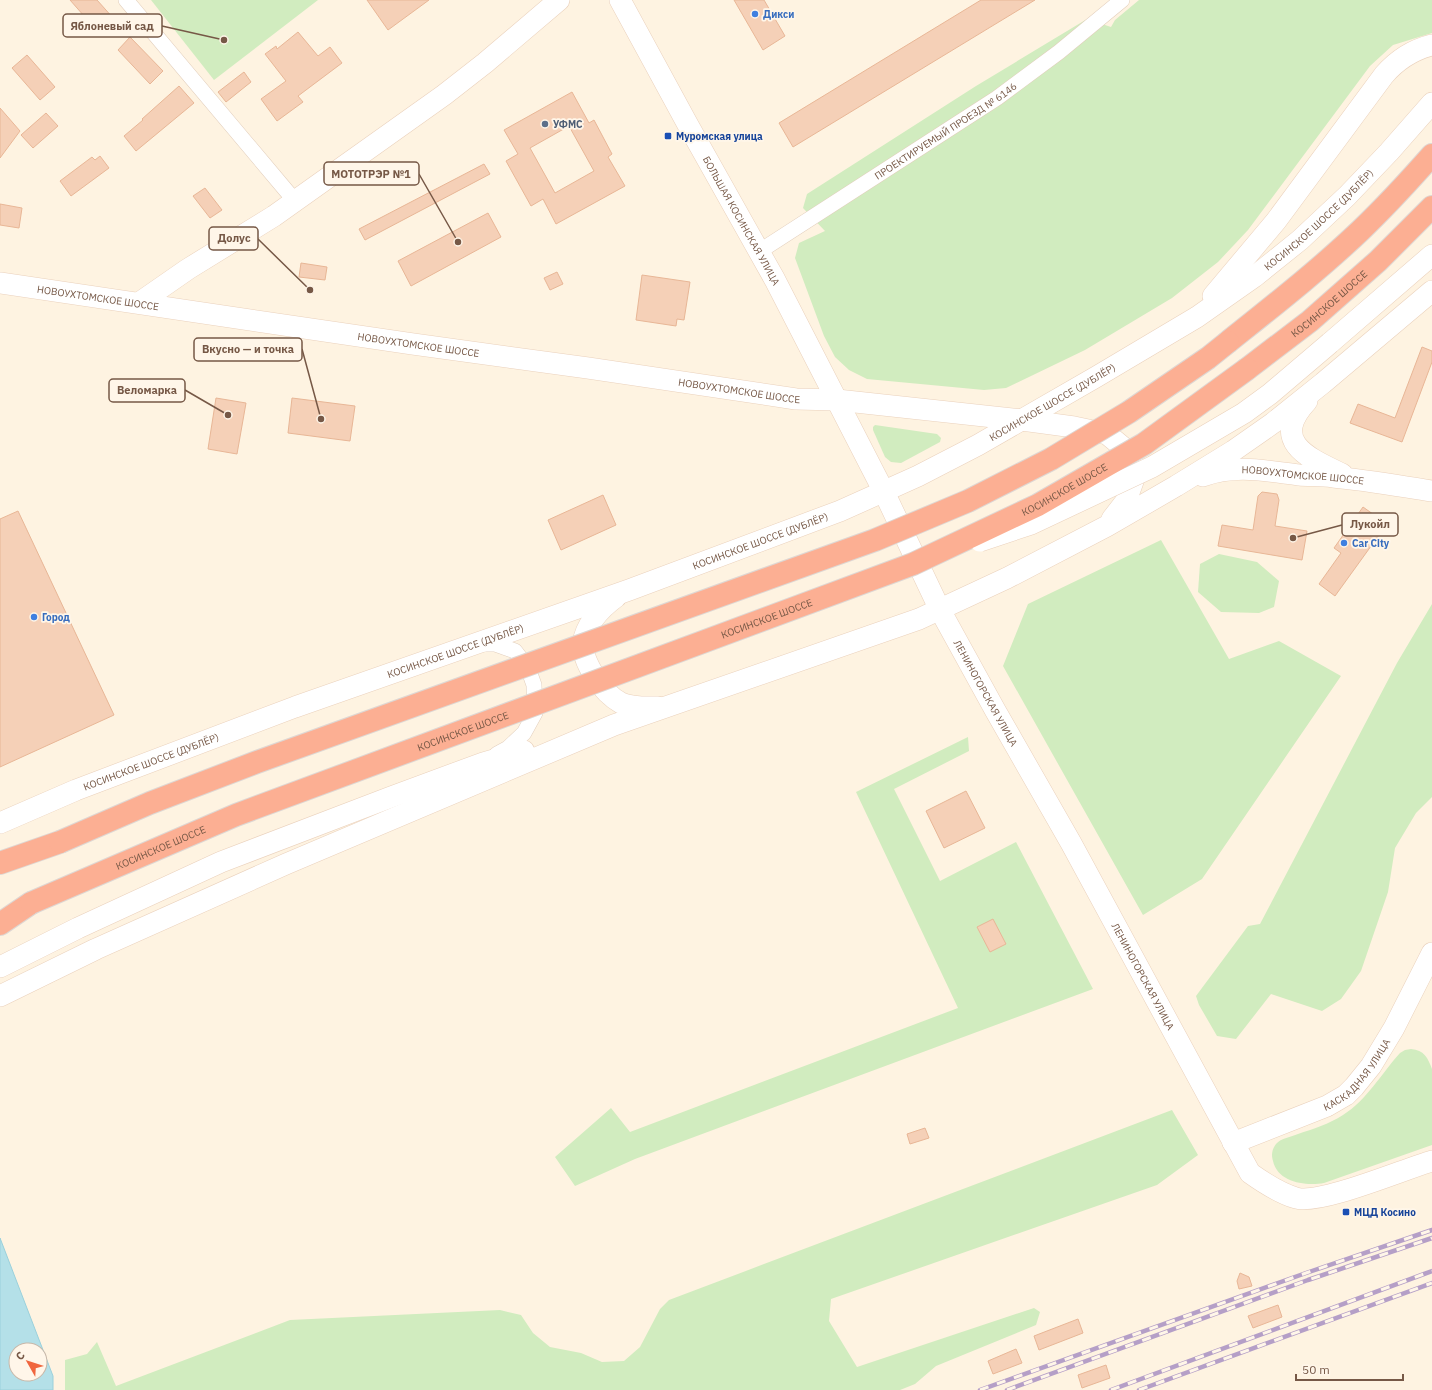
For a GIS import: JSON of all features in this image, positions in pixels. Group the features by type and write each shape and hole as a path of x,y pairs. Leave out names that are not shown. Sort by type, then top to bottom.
{"highway":[{"path":"0,863 60,842 150,803 257,762 874,540 968,501 1051,459 1129,412 1208,358 1288,295 1360,231 1410,180 1432,155"},
{"name":"КОСИНСКОЕ ШОССЕ","path":"0,924 31,903 236,815 913,564 1038,505 1144,444 1247,369 1310,321 1378,261 1432,207"}],"main road":[{"path":"139,303 188,269 274,216 444,95 485,63 559,0"},
{"name":"БОЛЬШАЯ КОСИНСКАЯ УЛИЦА","path":"620,0 688,125 760,251 884,492"},
{"path":"1194,319 1276,221 1384,75 1399,60 1410,53 1432,45"},
{"name":"КОСИНСКОЕ ШОССЕ (ДУБЛЁР)","path":"0,824 83,787 295,707 471,644 629,590 840,511 918,476 1022,420 1194,319 1254,276 1300,240 1347,196 1389,152 1432,103"},
{"path":"913,564 1031,524 1152,467 1244,413 1281,385 1432,255"},
{"name":"НОВОУХТОМСКОЕ ШОССЕ","path":"0,283 796,399 837,400 1022,420 1074,427 1107,434 1130,453 1136,474 1126,500 1106,526"},
{"path":"0,967 78,928 221,862 391,797 483,764 614,725 878,635 940,610 1007,578 1106,526 1176,486 1232,451 1273,423 1323,383 1432,291"},
{"path":"1323,383 1296,414 1292,425 1293,441 1304,454 1354,479"},
{"name":"НОВОУХТОМСКОЕ ШОССЕ","path":"1176,486 1215,472 1230,469 1354,479 1432,491"},
{"name":"ЛЕНИНОГОРСКАЯ УЛИЦА","path":"884,492 940,610 995,710 1072,843 1250,1173 1273,1189 1297,1199 1328,1195 1432,1161"},
{"path":"629,590 599,611 588,628 583,644 588,665 602,689 622,703 642,707 666,707"},
{"path":"0,996 96,949 286,864 614,725"},
{"name":"КАСКАДНАЯ УЛИЦА","path":"1233,1143 1327,1106 1346,1095 1364,1075 1394,1028 1431,961"}],"street":[{"path":"126,0 295,201"},
{"name":"ПРОЕКТИРУЕМЫЙ ПРОЕЗД № 6146","path":"760,251 997,98 1059,52 1122,0"},
{"path":"471,644 495,644 515,650 528,668 534,685 535,713 524,733 508,748 483,764"}],"green space":[{"path":"151,0 318,0 214,80"},
{"path":"1139,0 1432,0 1432,33 1393,45 1370,66 1248,230 1218,262 1172,298 1085,350 1006,388 984,390 867,379 849,370 835,357 824,336 795,258 799,243 825,231 803,208 807,194 976,86 1087,19 1111,27 1115,20"},
{"path":"875,425 937,434 941,438 940,442 901,463 891,462 885,457 873,430"},
{"path":"1161,540 1229,659 1279,641 1341,676 1202,879 1143,915 1003,666 1028,604"},
{"path":"1219,554 1257,562 1279,581 1274,607 1259,613 1221,612 1198,592 1200,564"},
{"path":"1432,604 1432,797 1416,813 1395,848 1388,892 1361,971 1341,999 1322,1011 1271,994 1236,1039 1217,1036 1199,1005 1196,996 1248,926 1260,924 1397,663"},
{"path":"968,737 969,751 894,789 940,881 1016,842 1093,989 635,1159 575,1186 555,1157 611,1108 630,1132 958,1008 856,792"},
{"path":"1411,1049 1419,1051 1425,1055 1432,1069 1432,1145 1324,1183 1301,1183 1281,1174 1276,1168 1272,1157 1272,1152 1278,1142 1327,1124 1352,1109 1367,1094 1400,1053"},
{"path":"1172,1110 1198,1155 1157,1185 831,1299 829,1321 857,1367 1034,1308 1040,1312 1036,1325 936,1366 915,1384 900,1390 65,1390 65,1360 87,1354 97,1342 116,1386 290,1320 500,1310 521,1315 533,1333 550,1347 581,1353 602,1362 624,1361 640,1347 660,1309 669,1300"}],"water":[{"path":"0,1238 40,1342 8,1342 8,1382 48,1382 48,1363 53,1376 53,1390 0,1390"}],"building":[{"path":"70,0 97,0 114,19 99,33"},
{"path":"367,0 429,0 388,30"},
{"path":"734,0 764,0 785,36 763,50"},
{"path":"981,0 1035,0 793,147 779,123"},
{"path":"298,32 318,56 330,47 342,63 298,96 303,102 277,121 261,99 286,81 265,54 276,46 277,49"},
{"path":"130,37 163,71 150,84 118,50"},
{"path":"27,55 55,87 40,100 12,68"},
{"path":"244,72 251,82 226,102 218,92"},
{"path":"179,86 194,103 136,151 124,136"},
{"path":"572,92 589,123 594,120 612,154 608,157 625,186 556,224 543,199 531,206 506,161 518,154 504,130","holes":["569,126 594,171 555,193 530,148"]},
{"path":"0,108 20,131 0,158"},
{"path":"46,113 58,126 33,148 21,135"},
{"path":"100,156 109,168 71,196 60,181 92,157 95,160"},
{"path":"484,164 490,174 365,240 359,229"},
{"path":"205,188 222,210 210,218 193,196"},
{"path":"0,204 22,208 19,228 0,225"},
{"path":"488,213 501,237 411,286 398,261"},
{"path":"301,263 327,267 325,280 299,277"},
{"path":"557,272 563,284 550,290 544,278"},
{"path":"642,275 690,282 684,320 677,319 676,326 636,320"},
{"path":"1422,347 1432,351 1432,362 1402,442 1350,423 1358,404 1395,418"},
{"path":"216,398 246,403 237,454 208,449"},
{"path":"292,398 355,406 350,441 288,433"},
{"path":"1262,492 1277,494 1279,500 1275,526 1307,531 1302,560 1218,546 1222,525 1253,530 1258,496"},
{"path":"603,495 616,525 561,550 548,520"},
{"path":"1363,507 1387,524 1335,596 1319,584 1341,553 1334,548"},
{"name":"Город","path":"18,511 114,715 0,767 0,519"},
{"path":"966,791 985,828 944,848 926,811"},
{"path":"993,919 1006,944 990,952 977,927"},
{"path":"925,1128 929,1138 910,1144 907,1134"},
{"path":"1240,1273 1249,1277 1252,1286 1239,1289 1237,1281"},
{"path":"1278,1305 1282,1317 1253,1328 1248,1316"},
{"path":"1078,1319 1083,1333 1039,1350 1034,1336"},
{"path":"1016,1349 1022,1363 993,1374 988,1361"},
{"path":"1106,1365 1110,1378 1082,1388 1078,1375"}],"railway":[{"path":"980,1390 1306,1273 1432,1230"},
{"path":"1007,1390 1308,1280 1432,1238"},
{"path":"1111,1390 1432,1271"},
{"path":"1139,1390 1432,1283"}],"place":[{"name":"Дикси","path":"755,14"},
{"name":"Яблоневый сад","path":"224,40"},
{"name":"УФМС","path":"545,124"},
{"name":"Муромская улица","path":"668,136"},
{"name":"МОТОТРЭР №1","path":"458,242"},
{"name":"Долус","path":"310,290"},
{"name":"Веломарка","path":"228,415"},
{"name":"Вкусно — и точка","path":"321,419"},
{"name":"Лукойл","path":"1293,538"},
{"name":"Car City","path":"1344,543"},
{"name":"Город","path":"34,617"},
{"name":"МЦД Косино","path":"1346,1212"}]}
